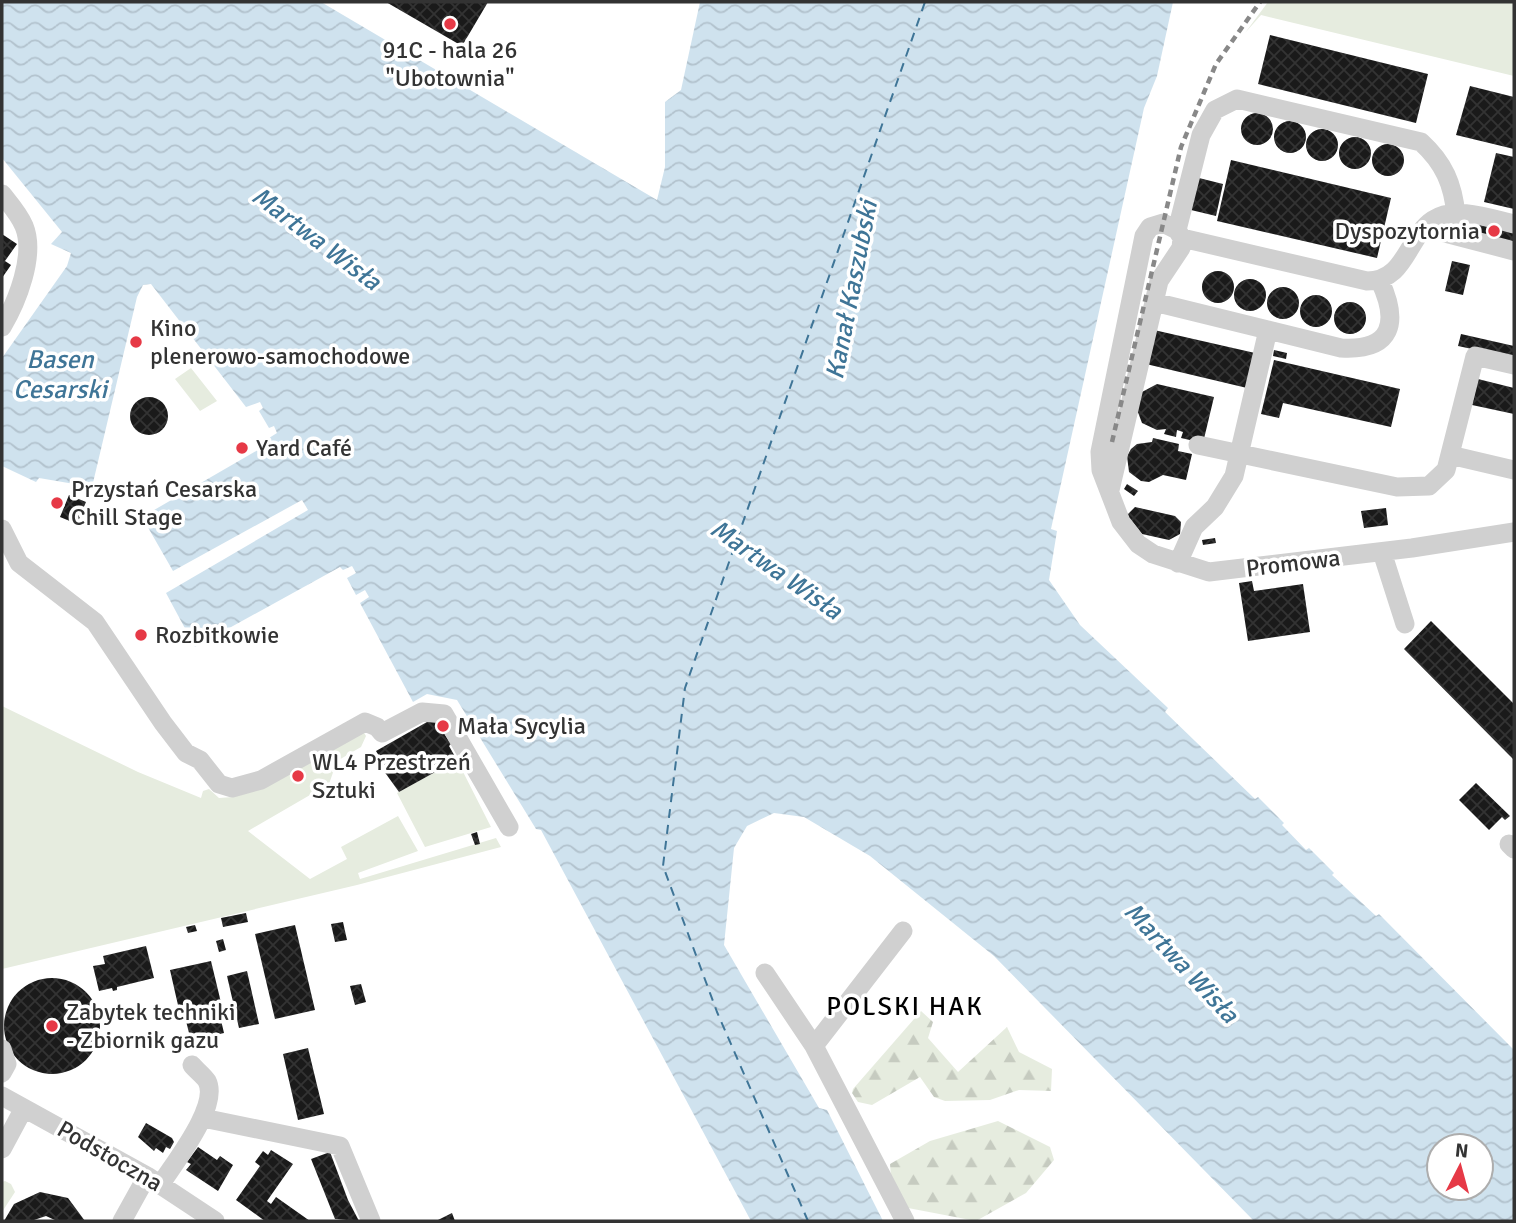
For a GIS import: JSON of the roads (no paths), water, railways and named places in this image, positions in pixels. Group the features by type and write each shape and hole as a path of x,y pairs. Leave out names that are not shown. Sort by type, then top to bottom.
{"street":[{"path":"1110,490 1159,281 1181,248 1180,234 1201,135 1215,110 1237,99 1421,142 1436,155 1447,173 1456,215"},
{"path":"2,194 18,214 27,238 23,273 2,327"},
{"path":"1180,234 1367,281 1380,281 1393,272 1433,220 1456,215 1475,215 1514,224"},
{"path":"1433,220 1445,233 1514,251"},
{"name":"Promowa","path":"1180,234 1157,223 1144,236 1102,436 1101,470 1121,522 1138,544 1153,554 1209,572 1382,552 1514,532"},
{"path":"1154,302 1341,348 1363,349 1377,344 1386,332 1391,305 1380,281"},
{"path":"1178,563 1194,527 1215,507 1228,489 1268,330"},
{"path":"1198,445 1414,489 1429,486 1439,479 1450,455 1475,356 1514,365"},
{"path":"1450,455 1514,470"},
{"path":"2,529 10,564 95,622 163,723 186,752 200,760 219,785 232,788 261,780 365,722 377,727 382,733 422,712 444,714 509,827"},
{"path":"1382,552 1405,624"},
{"path":"814,1046 902,931"},
{"path":"765,973 814,1046 905,1221"},
{"path":"2,1049 7,1064 2,1073"},
{"path":"122,1221 203,1118 209,1101 207,1081 192,1065"},
{"name":"Podstoczna","path":"2,1096 154,1180 215,1221"},
{"path":"2,1149 24,1108"},
{"path":"203,1118 340,1146 372,1221"}],"water":[{"path":"2,2 321,2 657,200 665,167 665,102 681,90 700,2 1173,2 1157,76 1144,108 1051,529 1057,531 1049,580 1080,625 1168,708 1165,712 1255,799 1258,797 1306,850 1309,848 1334,873 1332,875 1376,916 1379,914 1514,1050 1514,1221 1254,1221 994,956 870,856 804,817 774,813 747,826 734,848 724,945 819,1108 827,1110 883,1221 751,1221 541,830 536,829 457,700 427,694 413,702 360,603 369,597 365,590 356,595 347,578 356,573 352,566 343,570 340,567 195,647 166,593 308,510 302,500 173,571 142,517 270,443 269,438 277,433 274,426 269,428 259,411 263,408 260,402 246,407 151,284 143,285 137,297 92,487 39,478 36,482 2,466 2,358 67,266 71,253 51,244 62,232 2,158"}],"railway":[{"path":"1112,442 1181,147 1216,64 1260,2"}],"place":[{"name":"91C - hala 26 \"Ubotownia\"","path":"450,24"},
{"name":"Dyspozytornia","path":"1494,231"},
{"name":"Kino plenerowo-samochodowe","path":"136,342"},
{"name":"Yard Café","path":"242,448"},
{"name":"Przystań Cesarska Chill Stage","path":"57,503"},
{"name":"Rozbitkowie","path":"141,635"},
{"name":"Mała Sycylia","path":"443,726"},
{"name":"WL4 Przestrzeń Sztuki","path":"298,776"},
{"name":"Zabytek techniki - Zbiornik gazu","path":"52,1026"}],"district":[{"name":"POLSKI HAK","path":"905,1007"}],"water label":[{"name":"Martwa Wisła","path":"316,239"},
{"name":"Kanał Kaszubski","path":"852,290"},
{"name":"Basen Cesarski","path":"60,375"},
{"name":"Martwa Wisła","path":"776,570"},
{"name":"Martwa Wisła","path":"1181,963"}]}
